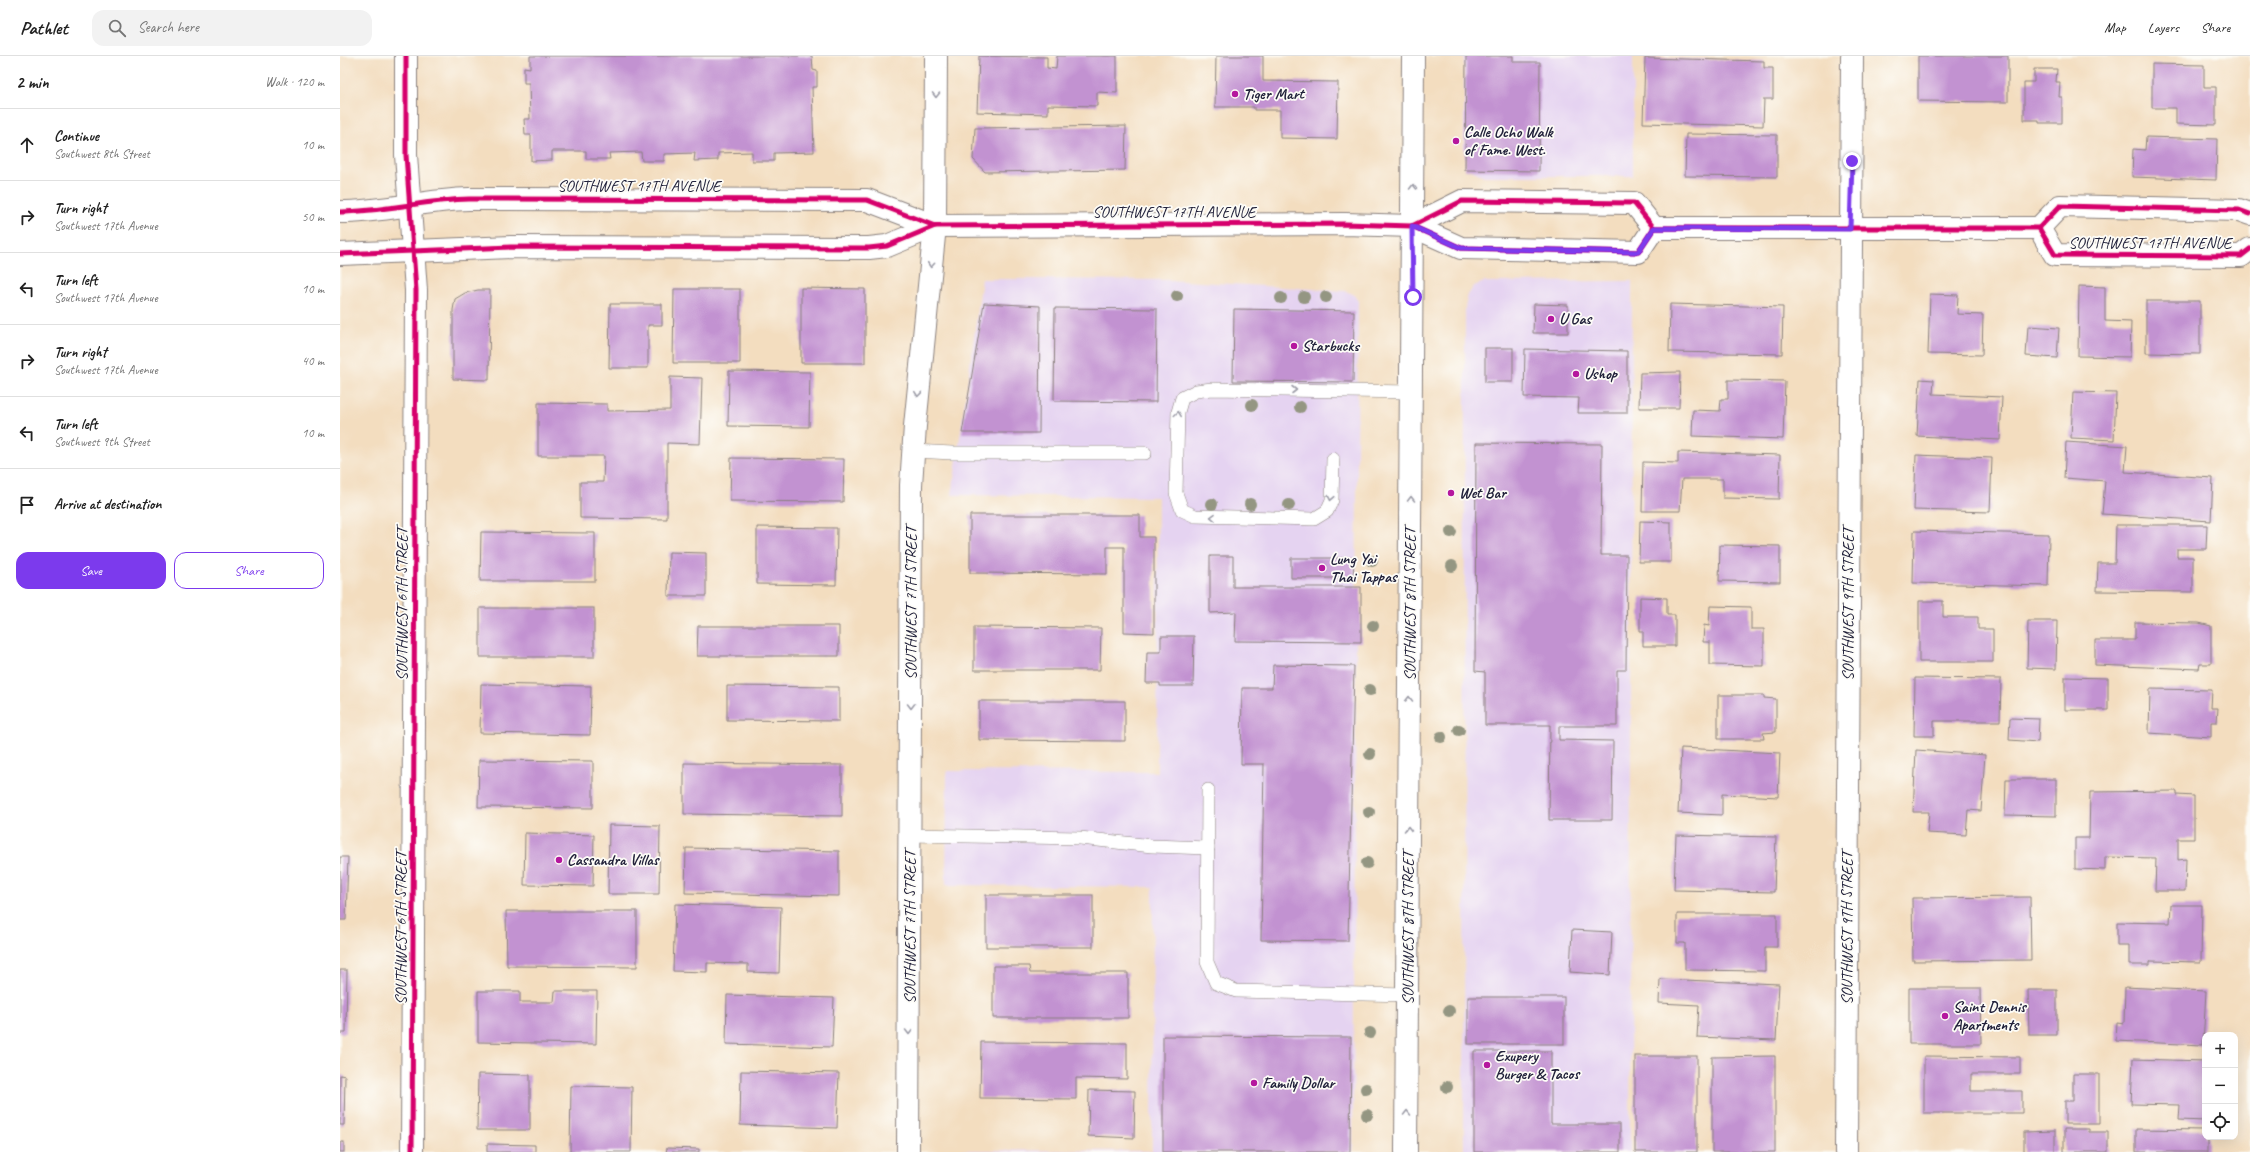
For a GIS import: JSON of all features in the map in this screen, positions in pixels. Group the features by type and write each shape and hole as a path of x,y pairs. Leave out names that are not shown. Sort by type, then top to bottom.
{"main road":[{"name":"SOUTHWEST 6TH STREET","path":"406,56 406,155 416,290 412,1152"},
{"name":"SOUTHWEST 7TH STREET","path":"908,1152 911,484 935,226 936,56"},
{"name":"SOUTHWEST 8TH STREET","path":"1406,1152 1414,56"},
{"name":"SOUTHWEST 9TH STREET","path":"1846,1152 1852,56"},
{"name":"SOUTHWEST 17TH AVENUE","path":"340,212 365,212 410,204 468,199 867,200 935,226 1345,224 1412,226 1461,248 1638,252 1654,228 1634,203 1462,201 1412,226"},
{"name":"SOUTHWEST 17TH AVENUE","path":"2250,214 2239,210 2060,206 2039,228 2055,255 2241,256 2250,249"},
{"name":"SOUTHWEST 17TH AVENUE","path":"340,254 511,247 869,248 887,246 935,226"},
{"path":"1654,228 2039,228"}],"lane":[{"path":"1333,459 1332,500 1326,511 1314,519 1195,516 1182,510 1176,493 1178,412 1182,398 1196,391 1212,389 1412,392"},
{"path":"914,451 952,453 1145,453"},
{"path":"1208,790 1207,962 1216,983 1236,991 1408,995"},
{"path":"910,835 1080,838 1152,846 1208,848"}],"shaded area":[{"path":"1464,56 1633,56 1633,176 1484,176 1469,169 1464,152"},
{"path":"982,279 1167,280 1345,291 1353,294 1358,301 1353,1152 945,1152 945,1150 1152,1151 1153,887 946,885 947,771 1157,772 1158,497 952,495"},
{"path":"1632,281 1630,1152 1464,1152 1465,307 1468,295 1474,286 1484,282"}],"building":[{"path":"530,56 812,56 813,70 817,71 817,87 812,87 814,152 774,153 774,161 752,161 752,152 718,153 718,160 694,161 695,153 664,154 664,161 642,161 641,152 609,153 610,159 586,159 586,151 552,151 552,160 531,161 531,135 525,135 524,119 530,119 529,83 524,83 524,67 530,68"},
{"path":"979,56 1047,57 1047,68 1056,69 1057,56 1117,56 1117,93 1097,92 1097,106 1048,105 1048,114 977,112"},
{"path":"1216,56 1263,56 1263,81 1338,82 1337,139 1280,138 1280,110 1254,110 1254,107 1215,107"},
{"path":"1466,56 1513,56 1513,62 1540,62 1539,171 1465,170"},
{"path":"1918,56 2008,56 2008,102 1918,101"},
{"path":"1645,58 1764,61 1764,68 1773,68 1773,99 1764,99 1763,126 1643,123"},
{"path":"2152,64 2204,65 2204,87 2216,87 2216,125 2176,124 2176,108 2152,108"},
{"path":"2034,69 2057,69 2056,82 2060,82 2059,97 2062,97 2062,123 2039,123 2039,120 2024,120 2024,82 2034,82"},
{"path":"1126,126 1125,170 985,172 973,159 975,128"},
{"path":"1686,134 1777,135 1777,177 1685,176"},
{"path":"2146,137 2217,139 2216,180 2132,177 2133,149 2145,150"},
{"path":"2079,286 2105,287 2105,321 2131,322 2130,357 2078,356"},
{"path":"801,288 865,289 865,363 801,363"},
{"path":"674,289 740,289 740,363 673,363"},
{"path":"478,290 490,290 489,380 453,379 453,310 455,299 465,293"},
{"path":"1930,294 1958,295 1957,314 1983,315 1982,355 1928,354"},
{"path":"2146,301 2200,301 2200,354 2146,353"},
{"path":"984,303 1040,306 1039,433 962,433"},
{"path":"610,304 662,304 662,325 648,325 648,368 609,368"},
{"name":"U Gas","path":"1534,304 1568,305 1568,333 1533,333"},
{"path":"1670,304 1783,307 1782,354 1669,352"},
{"path":"1055,308 1157,309 1156,402 1054,401"},
{"name":"Starbucks","path":"1234,309 1354,311 1353,382 1233,381"},
{"path":"2028,326 2059,328 2057,358 2026,356"},
{"path":"1485,348 1513,348 1513,382 1485,382"},
{"name":"Ushop","path":"1525,349 1627,351 1627,413 1578,413 1579,398 1524,397"},
{"path":"729,371 810,372 809,427 728,426"},
{"path":"1680,372 1679,408 1639,408 1640,373"},
{"path":"670,377 702,378 700,444 667,443 667,519 580,518 580,482 603,482 604,456 538,456 538,403 607,404 607,411 670,410"},
{"path":"1920,379 1934,380 1933,394 2002,397 2000,440 1917,436"},
{"path":"1728,380 1785,381 1783,439 1692,436 1693,410 1720,411 1721,399 1728,399"},
{"path":"2073,392 2116,393 2114,440 2071,438"},
{"path":"2066,442 2127,446 2125,472 2213,478 2211,521 2102,514 2105,481 2064,478"},
{"path":"1476,443 1602,444 1601,555 1627,555 1626,670 1617,670 1617,726 1559,726 1559,740 1613,741 1612,820 1549,820 1550,725 1485,725 1485,672 1475,671"},
{"path":"1678,452 1780,455 1779,499 1723,498 1723,479 1682,479 1680,511 1642,511 1643,462 1678,463"},
{"path":"1916,455 1992,458 1990,512 1914,510"},
{"path":"731,458 844,459 843,502 730,501"},
{"path":"970,515 1140,515 1140,537 1154,537 1154,633 1124,632 1124,547 1107,547 1107,574 970,573"},
{"path":"1640,521 1671,522 1671,562 1639,562"},
{"path":"2116,525 2207,525 2206,549 2177,549 2177,557 2193,557 2193,592 2097,591 2098,563 2115,563"},
{"path":"757,527 837,528 836,585 757,584"},
{"path":"1914,531 2049,534 2048,586 1913,583"},
{"path":"481,532 595,533 595,581 480,581"},
{"path":"1720,545 1780,546 1780,582 1719,581"},
{"path":"669,552 706,553 706,596 668,596"},
{"path":"1210,556 1233,556 1233,587 1361,587 1361,642 1235,641 1236,612 1210,613"},
{"name":"Lung Yai Thai Tappas","path":"1291,558 1354,558 1353,578 1291,578"},
{"path":"1640,597 1667,598 1667,615 1675,615 1675,646 1643,646 1643,631 1640,631"},
{"path":"1919,601 1943,601 1943,617 1978,617 1978,629 1993,629 1993,662 1919,662"},
{"path":"1710,606 1751,607 1751,629 1764,629 1764,666 1710,665 1710,642 1703,642 1704,625 1709,626"},
{"path":"480,608 594,608 594,657 480,657"},
{"path":"2028,621 2057,621 2056,669 2027,668"},
{"path":"2135,622 2199,623 2211,626 2211,664 2200,664 2199,669 2095,665 2095,640 2135,640"},
{"path":"698,626 839,626 839,656 697,656"},
{"path":"974,627 1101,628 1100,670 974,670"},
{"path":"1161,636 1194,636 1193,686 1160,686 1160,683 1146,683 1147,652 1161,652"},
{"path":"1273,665 1354,666 1348,941 1261,940 1264,764 1241,764 1242,688 1272,688"},
{"path":"2065,677 2108,678 2108,710 2065,710"},
{"path":"1915,678 2001,679 2000,721 1934,721 1934,736 1914,736"},
{"path":"481,684 591,686 590,735 480,733"},
{"path":"727,686 839,687 839,721 727,720"},
{"path":"2150,689 2212,690 2211,708 2218,708 2217,722 2211,722 2211,737 2149,733"},
{"path":"1718,695 1764,695 1764,698 1776,699 1776,732 1763,733 1764,739 1718,739"},
{"path":"979,701 1125,701 1125,741 979,740"},
{"path":"2010,718 2039,719 2038,742 2009,740"},
{"path":"1681,748 1780,753 1778,797 1722,794 1722,815 1678,813"},
{"path":"1916,750 1985,755 1981,811 1968,810 1966,835 1927,833 1929,812 1913,812"},
{"path":"479,760 593,761 593,808 478,807"},
{"path":"684,763 842,765 842,816 684,814"},
{"path":"2006,779 2056,779 2056,816 2005,815"},
{"path":"2177,791 2177,795 2194,796 2194,839 2178,839 2178,860 2186,859 2185,891 2155,891 2156,858 2105,857 2105,870 2075,869 2075,838 2089,838 2090,792"},
{"path":"609,825 660,826 659,894 608,894"},
{"name":"Cassandra Villas","path":"525,833 594,835 593,886 524,885"},
{"path":"1676,835 1776,837 1774,892 1674,890"},
{"path":"686,848 839,851 839,896 685,893"},
{"path":"340,857 348,857 346,920 340,920"},
{"path":"986,895 1093,895 1093,947 986,947"},
{"path":"2030,897 2031,960 1913,961 1912,898"},
{"path":"675,904 781,907 779,973 748,972 748,964 707,963 707,972 673,971"},
{"path":"2171,905 2202,905 2201,962 2150,961 2150,965 2129,965 2129,945 2117,945 2117,922 2170,923"},
{"path":"506,911 637,911 637,967 507,966"},
{"path":"1677,914 1777,914 1777,947 1765,947 1765,971 1685,970 1685,943 1677,943"},
{"path":"1572,930 1612,932 1610,975 1570,972"},
{"path":"993,966 1029,966 1030,973 1128,973 1128,1018 993,1018"},
{"path":"340,970 347,970 346,1033 340,1033"},
{"path":"1660,979 1779,984 1776,1040 1697,1037 1699,1005 1659,1003"},
{"path":"2125,987 2206,991 2202,1045 2116,1041 2117,1022 2124,1023"},
{"name":"Saint Dennis Apartments","path":"1909,988 1980,988 1981,1044 1909,1044"},
{"path":"2028,990 2057,990 2057,1035 2029,1035"},
{"path":"478,991 520,991 520,1002 554,1002 555,991 597,991 596,1044 478,1042"},
{"path":"727,995 834,998 832,1047 726,1044"},
{"path":"1468,997 1564,997 1564,1044 1468,1044"},
{"path":"1163,1036 1351,1037 1350,1152 1163,1152"},
{"path":"981,1042 1127,1043 1127,1079 1076,1078 1076,1099 980,1098"},
{"path":"1474,1051 1551,1051 1551,1124 1620,1124 1620,1152 1474,1152"},
{"path":"1635,1056 1697,1056 1697,1152 1635,1152"},
{"path":"1775,1056 1775,1152 1712,1152 1712,1057"},
{"path":"1924,1056 2020,1057 2020,1074 1971,1074 1971,1091 2022,1091 2022,1113 1924,1113"},
{"path":"2133,1059 2202,1061 2202,1121 2179,1120 2180,1105 2131,1104"},
{"path":"741,1071 839,1073 837,1128 740,1125"},
{"path":"478,1074 530,1075 530,1130 477,1130"},
{"path":"2073,1074 2099,1074 2099,1124 2065,1124 2065,1101 2073,1101"},
{"path":"340,1075 345,1076 344,1125 340,1125"},
{"path":"571,1086 632,1087 631,1152 570,1152"},
{"path":"1089,1090 1135,1091 1134,1138 1088,1136"},
{"path":"2064,1129 2089,1129 2089,1132 2108,1132 2108,1152 2064,1152"},
{"path":"2136,1129 2202,1130 2202,1140 2208,1140 2208,1152 2136,1152"},
{"path":"2055,1131 2055,1152 2024,1152 2024,1132"},
{"path":"340,1142 344,1142 344,1152 340,1152"},
{"path":"487,1144 535,1145 535,1152 487,1152"},
{"path":"667,1148 699,1149 699,1152 666,1152"}],"cycle path":[{"path":"406,56 406,155 416,290 412,1152"},
{"path":"340,212 372,210 436,201 469,199 867,200 935,226"},
{"path":"1412,226 1462,201 1634,203 1654,228"},
{"path":"1654,228 2039,228 2060,206 2239,210 2250,214"},
{"path":"340,254 511,247 869,248 887,246 935,226 1345,224 1412,226 1461,248 1638,252 1654,228"},
{"path":"2039,228 2055,255 2241,256 2250,249"}],"place":[{"name":"Tiger Mart","path":"1235,94"},
{"name":"Calle Ocho Walk of Fame. West.","path":"1456,141"},
{"name":"U Gas","path":"1551,319"},
{"name":"Starbucks","path":"1294,346"},
{"name":"Ushop","path":"1576,374"},
{"name":"Wet Bar","path":"1451,493"},
{"name":"Lung Yai Thai Tappas","path":"1322,568"},
{"name":"Cassandra Villas","path":"559,860"},
{"name":"Saint Dennis Apartments","path":"1945,1016"},
{"name":"Exupery Burger & Tacos","path":"1487,1065"},
{"name":"Family Dollar","path":"1254,1083"}],"route":[{"path":"1413,297 1412,226 1461,248 1575,252 1638,252 1654,228 1850,229 1852,161"}]}
